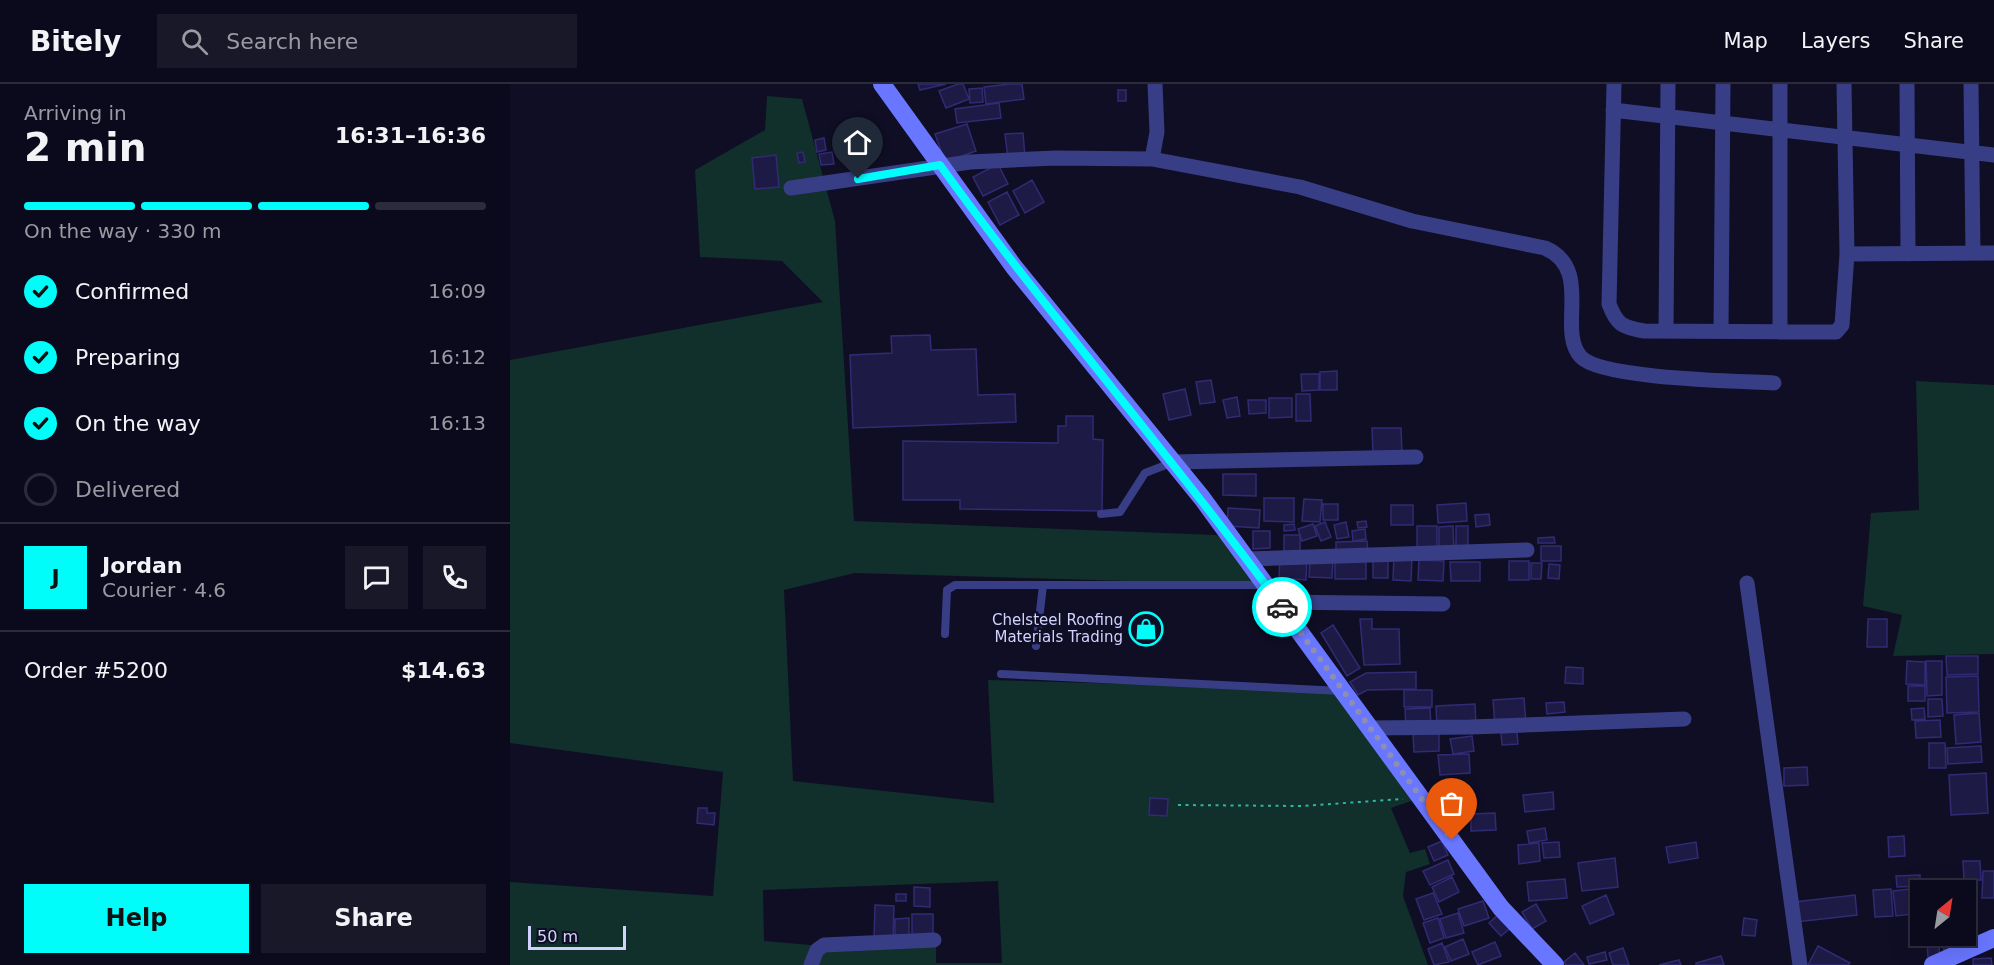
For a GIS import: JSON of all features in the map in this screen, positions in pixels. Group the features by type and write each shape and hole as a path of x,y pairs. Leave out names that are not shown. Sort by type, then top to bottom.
{"street":[{"path":"882,84 1014,267 1173,462 1247,559 1501,908 1556,965"},
{"path":"1152,159 1156,132 1155,84"},
{"path":"1614,84 1609,304 1615,320 1627,328 1666,331 1780,332 1836,332 1842,325 1847,254 1844,84"},
{"path":"1666,331 1668,84"},
{"path":"1721,331 1723,84"},
{"path":"1780,84 1780,332"},
{"path":"1907,84 1908,254"},
{"path":"1971,84 1973,254"},
{"path":"1613,110 1994,155"},
{"path":"791,188 902,173 940,165 1056,158 1152,159 1300,187 1412,221 1545,248 1564,259 1569,274 1575,347 1582,359 1618,372 1774,383"},
{"path":"1847,254 1994,254"},
{"path":"1173,462 1416,457"},
{"path":"1247,559 1527,550"},
{"path":"1747,583 1800,965"},
{"path":"1278,602 1443,604"},
{"path":"1370,728 1471,728 1684,718"},
{"path":"1934,965 1994,938"},
{"path":"811,965 817,950 824,945 934,940"}],"lane":[{"path":"1101,514 1120,512 1145,472 1173,462"},
{"path":"1036,646 1043,585"},
{"path":"945,634 948,590 951,586 1266,585"},
{"path":"1001,674 1343,691"}],"path":[{"path":"1178,805 1301,806 1421,798"}],"green space":[{"path":"767,96 802,99 835,221 854,521 1216,535 1233,540 1266,585 855,573 784,590 793,781 994,803 988,680 1335,690 1414,800 1391,808 1410,853 1425,849 1430,864 1406,872 1403,896 1428,965 510,965 510,882 713,896 723,772 510,743 510,360 823,302 782,261 700,257 695,170 765,130","holes":["998,881 1002,963 936,963 936,941 823,946 764,941 763,890"]},
{"path":"1916,381 1994,385 1994,654 1893,656 1902,615 1863,606 1871,513 1919,510"}],"building":[{"path":"918,84 946,84 920,90"},
{"path":"963,84 969,99 946,108 939,91"},
{"path":"1022,84 1024,99 986,104 984,87"},
{"path":"982,88 983,102 970,103 969,89"},
{"path":"1118,90 1126,90 1126,101 1118,101"},
{"path":"999,103 1001,118 957,123 955,109"},
{"path":"967,124 976,151 945,162 935,134"},
{"path":"1023,133 1025,157 1008,159 1005,134"},
{"path":"824,138 826,150 817,152 815,140"},
{"path":"803,152 805,162 799,163 797,153"},
{"path":"832,152 834,164 821,165 819,154"},
{"path":"776,155 779,187 755,189 752,158"},
{"path":"998,164 1008,184 983,196 973,177"},
{"path":"1032,180 1044,202 1025,213 1013,191"},
{"path":"1007,192 1019,215 1000,225 988,202"},
{"path":"930,335 931,350 976,349 978,395 1015,394 1016,422 853,428 850,355 892,353 891,336"},
{"path":"1337,371 1337,390 1320,390 1320,372"},
{"path":"1301,374 1319,374 1319,390 1302,391"},
{"path":"1211,380 1215,402 1200,404 1196,382"},
{"path":"1185,389 1191,415 1169,420 1163,394"},
{"path":"1296,394 1310,394 1311,421 1296,421"},
{"path":"1237,397 1240,416 1227,418 1223,400"},
{"path":"1269,398 1292,398 1292,417 1269,418"},
{"path":"1248,400 1266,400 1266,413 1249,414"},
{"path":"1066,416 1093,416 1093,439 1103,440 1102,511 960,509 960,500 903,500 903,441 1058,443 1058,426 1066,426"},
{"path":"1372,428 1401,428 1402,453 1373,454"},
{"path":"1223,474 1256,474 1256,496 1223,495"},
{"path":"1264,498 1294,498 1294,522 1264,521"},
{"path":"1304,499 1322,500 1320,522 1302,521"},
{"path":"1466,503 1467,521 1438,523 1437,505"},
{"path":"1323,504 1338,504 1338,520 1323,520"},
{"path":"1391,505 1413,505 1413,525 1391,525"},
{"path":"1228,508 1260,510 1259,528 1227,526"},
{"path":"1489,514 1490,525 1476,527 1475,515"},
{"path":"1366,521 1367,527 1358,528 1357,522"},
{"path":"1325,522 1331,537 1321,541 1315,526"},
{"path":"1346,522 1349,537 1337,539 1334,525"},
{"path":"1294,524 1295,530 1284,531 1284,525"},
{"path":"1313,524 1317,536 1302,541 1298,529"},
{"path":"1417,526 1437,526 1437,551 1417,551"},
{"path":"1453,526 1454,550 1439,551 1439,527"},
{"path":"1456,526 1468,526 1468,550 1456,550"},
{"path":"1365,529 1366,539 1353,541 1352,531"},
{"path":"1253,531 1270,531 1270,548 1253,549"},
{"path":"1284,535 1300,535 1300,552 1284,552"},
{"path":"1554,537 1555,543 1538,543 1538,538"},
{"path":"1367,541 1368,553 1336,554 1336,542"},
{"path":"1541,546 1561,546 1561,561 1541,561"},
{"path":"1394,554 1412,555 1411,581 1393,580"},
{"path":"1335,557 1366,557 1366,579 1335,579"},
{"path":"1373,557 1388,557 1388,578 1373,578"},
{"path":"1280,558 1307,559 1306,580 1279,578"},
{"path":"1310,558 1333,559 1332,578 1309,577"},
{"path":"1419,560 1444,561 1443,581 1418,580"},
{"path":"1509,561 1529,561 1529,580 1509,580"},
{"path":"1450,562 1480,562 1480,581 1451,581"},
{"path":"1531,563 1542,563 1541,579 1531,579"},
{"path":"1549,564 1560,565 1559,579 1548,578"},
{"path":"1360,619 1372,619 1372,629 1399,629 1400,664 1364,665"},
{"path":"1868,619 1887,619 1887,647 1867,647"},
{"path":"1333,625 1360,668 1347,676 1321,633"},
{"path":"1946,656 1978,656 1978,674 1947,675"},
{"path":"1907,661 1925,662 1925,685 1906,684"},
{"path":"1926,661 1942,661 1942,695 1927,696"},
{"path":"1566,667 1583,668 1583,684 1565,683"},
{"path":"1416,672 1416,689 1367,690 1358,695 1350,682 1366,673"},
{"path":"1978,676 1979,712 1947,713 1946,677"},
{"path":"1908,686 1925,686 1925,701 1908,701"},
{"path":"1404,690 1432,690 1432,707 1404,707"},
{"path":"1524,698 1526,723 1495,726 1493,700"},
{"path":"1928,699 1942,699 1943,716 1928,717"},
{"path":"1564,702 1565,712 1547,714 1546,703"},
{"path":"1475,704 1476,726 1437,727 1436,706"},
{"path":"1430,708 1431,727 1406,728 1405,709"},
{"path":"1924,708 1925,719 1912,720 1911,709"},
{"path":"1979,713 1981,742 1956,744 1954,715"},
{"path":"1940,720 1941,737 1916,738 1915,721"},
{"path":"1517,732 1518,744 1502,745 1501,733"},
{"path":"1413,733 1439,733 1439,751 1414,752"},
{"path":"1472,736 1474,751 1453,754 1450,739"},
{"path":"1929,743 1945,743 1946,768 1929,768"},
{"path":"1981,746 1982,762 1948,764 1947,748"},
{"path":"1469,754 1470,773 1440,775 1438,755"},
{"path":"1807,767 1808,785 1784,786 1784,768"},
{"path":"1986,773 1988,813 1951,815 1949,775"},
{"path":"1553,792 1554,809 1525,812 1523,795"},
{"path":"1150,798 1168,799 1167,816 1149,815"},
{"path":"1454,804 1468,804 1469,818 1455,819"},
{"path":"698,808 707,808 707,813 715,813 714,825 697,823"},
{"path":"1495,813 1496,830 1471,831 1471,814"},
{"path":"1545,828 1547,840 1529,843 1527,831"},
{"path":"1904,836 1905,856 1889,857 1888,837"},
{"path":"1442,841 1448,855 1434,861 1428,847"},
{"path":"1559,842 1560,857 1544,858 1542,843"},
{"path":"1696,842 1698,858 1669,863 1666,847"},
{"path":"1539,843 1540,861 1519,864 1518,845"},
{"path":"1615,858 1618,887 1582,891 1578,863"},
{"path":"1448,860 1454,874 1430,885 1423,871"},
{"path":"1963,861 1980,861 1981,880 1964,880"},
{"path":"1983,871 1994,871 1994,898 1982,898"},
{"path":"1920,875 1920,880 1910,880 1910,886 1897,887 1896,876"},
{"path":"1452,877 1459,892 1439,902 1432,887"},
{"path":"1565,879 1567,898 1529,901 1527,882"},
{"path":"914,887 930,888 930,907 914,906"},
{"path":"1891,889 1893,916 1875,917 1873,890"},
{"path":"1910,889 1910,914 1896,916 1893,891"},
{"path":"1433,893 1442,914 1424,920 1416,899"},
{"path":"896,894 906,894 906,901 896,901"},
{"path":"1606,895 1614,914 1590,924 1582,906"},
{"path":"1855,895 1857,915 1796,922 1794,902"},
{"path":"1483,901 1489,918 1464,926 1458,909"},
{"path":"1536,904 1546,921 1532,929 1522,912"},
{"path":"875,905 894,906 893,940 874,939"},
{"path":"1501,912 1513,926 1501,936 1489,923"},
{"path":"1458,913 1464,933 1446,938 1440,919"},
{"path":"912,914 933,914 933,936 912,935"},
{"path":"909,918 909,935 895,935 895,919"},
{"path":"1438,918 1444,938 1430,943 1423,923"},
{"path":"1744,918 1757,920 1755,936 1742,935"},
{"path":"1463,939 1469,954 1451,961 1445,947"},
{"path":"1495,942 1501,956 1478,965 1472,952"},
{"path":"1442,943 1449,962 1434,965 1428,949"},
{"path":"1818,946 1850,963 1848,965 1808,965"},
{"path":"1927,946 1939,946 1940,957 1928,958"},
{"path":"1943,946 1956,946 1956,948 1944,950"},
{"path":"1623,948 1629,965 1613,965 1609,953"},
{"path":"1605,952 1607,960 1589,964 1587,957"},
{"path":"1575,953 1584,965 1566,965 1564,962"},
{"path":"1721,956 1724,965 1696,965 1696,963"},
{"path":"1991,958 1992,965 1973,965 1973,959"},
{"path":"1679,960 1681,965 1659,965"}],"way so far":[{"path":"1282,607 1452,840"}],"place":[{"name":"Chelsteel Roofing Materials Trading","path":"1146,629"}],"route":[{"path":"858,179 940,165 1014,267 1202,498 1282,607"}]}
